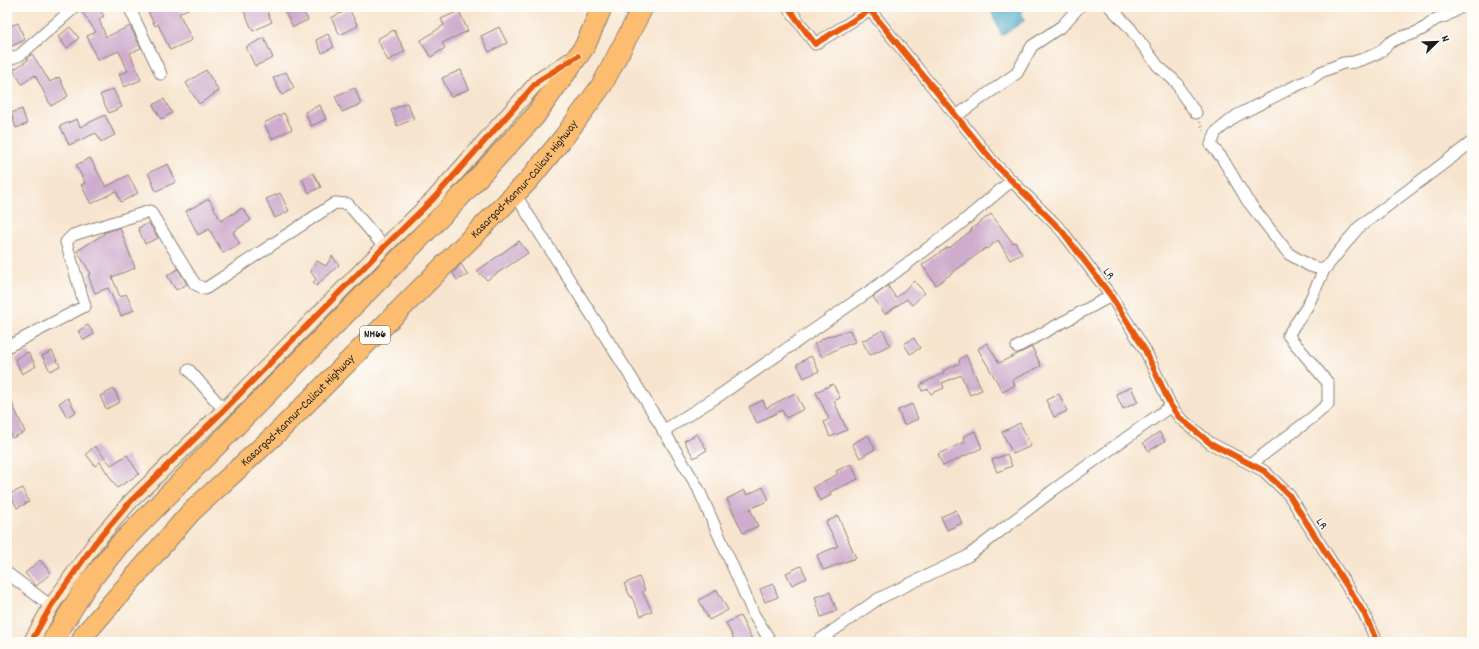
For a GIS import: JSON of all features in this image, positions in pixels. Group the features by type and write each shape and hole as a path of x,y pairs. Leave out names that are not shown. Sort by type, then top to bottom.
{"highway":[{"path":"52,642 86,586 119,545 460,197 534,117 585,46 602,7"},
{"name":"Kasargod-Kannur-Calicut Highway","path":"81,642 84,635 191,512 281,429 528,181 564,137 602,85 644,7"}],"street":[{"path":"7,60 20,55 75,7"},
{"path":"129,7 161,74"},
{"name":"LR","path":"788,7 815,44 870,10 995,164 1062,231 1111,296 1145,350 1171,406 1179,416 1210,443 1264,471 1289,494 1364,613 1377,642"},
{"path":"956,116 1017,73 1032,46 1062,26 1079,7"},
{"path":"1110,7 1130,28 1158,66 1177,83 1182,94 1196,113"},
{"path":"1324,270 1310,266 1289,254 1247,200 1222,158 1211,145 1216,132 1236,116 1311,79 1321,72 1343,63 1354,62 1380,52 1389,43 1398,38 1415,33 1436,19 1446,16 1461,7"},
{"path":"31,642 51,606 94,543 130,502 224,410 384,246 434,198 538,81 578,56"},
{"path":"1251,464 1328,404 1328,383 1288,336 1308,307 1324,270 1358,228 1472,142"},
{"path":"664,431 720,395 877,286 960,225 1011,181"},
{"path":"515,194 594,317 698,488 754,615 771,642"},
{"path":"7,347 85,306 66,242 73,234 150,211 195,284 204,289 334,203 348,204 384,246"},
{"path":"1016,347 1111,296"},
{"path":"190,370 224,410"},
{"path":"816,642 878,599 968,556 1052,491 1171,406"},
{"path":"7,572 51,606"}],"path":[{"path":"1196,113 1205,136 1211,145"}],"water":[{"path":"989,7 1019,7 1025,20 1002,36"}],"building":[{"path":"82,7 98,7 104,16 99,19 106,37 130,26 141,48 130,53 141,80 124,87 119,74 128,71 119,51 97,60 87,36 96,32 81,10"},
{"path":"146,7 192,7 179,13 192,40 170,50 158,24 155,26"},
{"path":"242,7 265,7 272,22 253,31"},
{"path":"296,7 301,7 308,20 293,27 285,12"},
{"path":"349,9 358,26 340,35 331,18"},
{"path":"459,11 468,31 442,43 445,48 431,57 420,41 444,25 441,19"},
{"path":"18,23 25,40 7,48 7,27"},
{"path":"70,27 79,38 67,48 58,37"},
{"path":"499,27 507,43 489,52 481,36"},
{"path":"394,30 405,51 388,61 377,39"},
{"path":"328,34 334,47 322,53 316,40"},
{"path":"264,38 273,58 255,66 246,47"},
{"path":"32,54 50,82 59,77 68,96 51,106 35,75 22,84 13,70 28,60 27,58"},
{"path":"206,70 219,91 199,104 186,83"},
{"path":"461,70 469,89 451,97 442,78"},
{"path":"286,72 294,88 282,95 273,78"},
{"path":"355,88 361,104 342,112 335,96"},
{"path":"113,89 122,107 109,113 100,95"},
{"path":"164,99 172,113 161,119 153,105"},
{"path":"407,103 414,119 397,126 391,110"},
{"path":"320,105 326,119 311,126 305,112"},
{"path":"22,109 27,124 16,128 11,113"},
{"path":"284,113 292,129 272,139 264,123"},
{"path":"105,115 115,135 101,142 96,133 69,145 60,126 77,119 80,127"},
{"path":"90,158 106,187 128,175 138,193 121,202 116,191 91,204 81,185 85,183 76,165"},
{"path":"168,164 176,182 156,191 148,173"},
{"path":"313,173 321,187 309,193 302,179"},
{"path":"280,193 289,211 275,218 266,199"},
{"path":"209,199 221,221 242,208 251,220 233,232 240,244 223,253 209,229 198,235 186,211"},
{"path":"991,214 1013,243 1015,242 1022,254 1010,260 998,240 936,285 922,265 948,247 949,248"},
{"path":"149,223 158,238 145,244 138,228"},
{"path":"120,228 135,268 112,277 120,297 126,294 134,310 121,316 108,288 95,293 88,275 91,274 77,251 104,234 103,233"},
{"path":"519,241 528,253 487,280 477,271"},
{"path":"332,256 339,265 316,286 313,283 316,279 311,272 312,268 317,261 326,266"},
{"path":"461,264 468,275 457,280 453,273"},
{"path":"178,269 187,284 176,290 167,275"},
{"path":"914,281 925,293 912,305 907,299 885,314 873,297 888,286 896,298"},
{"path":"88,325 94,334 84,340 78,331"},
{"path":"850,330 855,342 841,347 822,357 814,344 826,337"},
{"path":"883,330 890,345 870,355 862,341"},
{"path":"914,338 920,348 910,354 904,344"},
{"path":"987,343 999,363 1032,347 1041,366 1012,380 1015,385 1003,392 978,349"},
{"path":"52,351 60,366 50,371 42,356"},
{"path":"28,352 36,366 22,374 15,359"},
{"path":"966,355 982,390 970,395 961,375 942,383 944,388 931,394 928,389 922,391 920,385 960,363 959,360"},
{"path":"811,356 819,371 804,378 797,364"},
{"path":"833,384 840,398 834,401 847,430 830,437 824,422 829,419 816,392"},
{"path":"1131,387 1138,402 1123,409 1116,394"},
{"path":"114,389 120,402 106,409 100,396"},
{"path":"7,392 25,432 12,438 7,426"},
{"path":"795,393 804,409 786,418 782,410 757,423 749,407 763,400 766,408"},
{"path":"1059,394 1067,411 1054,417 1046,400"},
{"path":"68,398 76,412 67,417 59,403"},
{"path":"912,404 918,419 904,425 898,410"},
{"path":"1020,423 1031,446 1013,454 1002,432"},
{"path":"975,431 982,448 943,466 938,454 965,442 963,437"},
{"path":"1159,432 1165,441 1149,451 1143,443"},
{"path":"697,434 707,450 694,458 684,441"},
{"path":"868,435 875,449 860,458 852,444"},
{"path":"95,446 111,465 127,455 139,474 117,488 100,462 95,466 86,454"},
{"path":"1007,454 1012,466 997,472 992,460"},
{"path":"851,464 858,479 830,492 831,495 820,501 813,487 838,474 836,471"},
{"path":"763,487 769,500 750,509 758,526 743,533 727,499 744,490 747,495"},
{"path":"23,488 29,502 17,508 10,494"},
{"path":"956,510 962,523 947,530 941,517"},
{"path":"838,516 856,558 823,570 817,555 838,546 826,522"},
{"path":"40,560 51,573 36,586 25,573"},
{"path":"801,566 807,578 792,585 786,573"},
{"path":"639,577 645,590 642,591 652,611 641,616 624,584"},
{"path":"773,584 778,597 765,602 760,589"},
{"path":"717,590 728,610 709,620 699,600"},
{"path":"830,592 837,611 821,617 815,597"},
{"path":"740,616 753,642 735,642 726,623"}],"cycle path":[{"path":"788,7 815,44 870,10 995,164 1062,231 1111,296 1145,350 1171,406 1179,417 1210,443 1264,471 1289,495 1364,613 1377,642"},
{"path":"31,642 51,606 95,543 130,502 224,410 434,198 538,81 578,56"}]}
